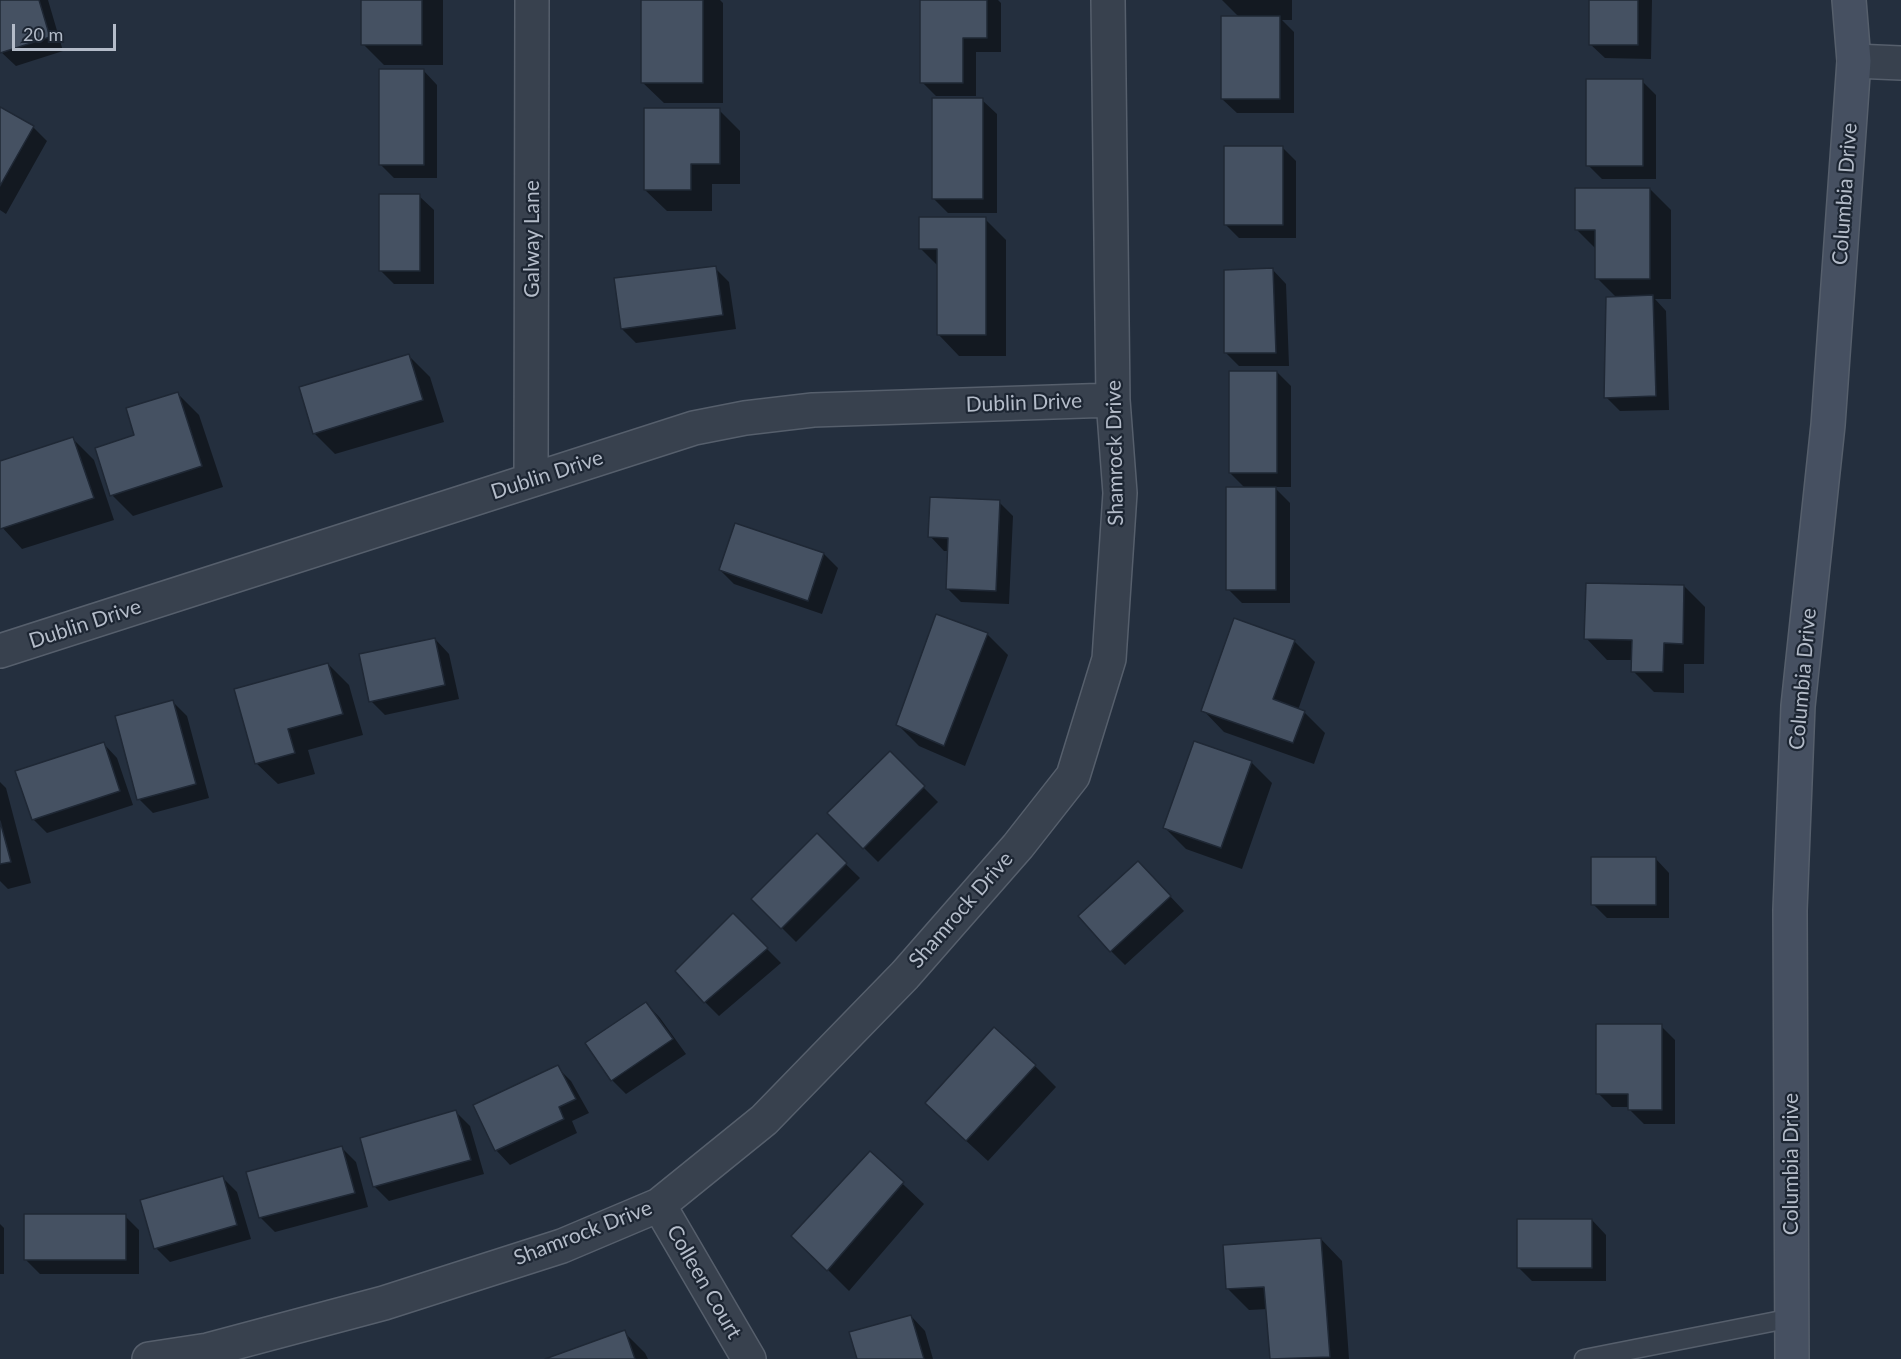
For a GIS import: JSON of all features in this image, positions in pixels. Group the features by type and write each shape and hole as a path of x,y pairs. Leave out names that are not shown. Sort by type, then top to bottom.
{"main road":[{"name":"Columbia Drive","path":"1792,1359 1790,910 1798,706 1828,424 1854,61 1850,0"}],"street":[{"name":"Galway Lane","path":"531,479 532,0"},
{"name":"Shamrock Drive","path":"149,1359 208,1350 384,1303 562,1246 659,1204 764,1120 888,992 1018,846 1073,776 1109,658 1120,493 1113,400 1108,0"},
{"path":"1854,61 1901,63"},
{"name":"Dublin Drive","path":"0,651 694,428 745,418 813,410 1113,400"},
{"name":"Colleen Court","path":"659,1204 749,1359"}],"lane":[{"path":"1584,1359 1792,1318"}],"building":[{"path":"0,0 39,0 50,37 0,53"},
{"path":"361,0 422,0 422,45 361,45"},
{"path":"641,0 703,0 703,83 641,83"},
{"path":"920,0 987,0 987,38 963,38 963,83 920,83"},
{"path":"1589,0 1638,0 1638,45 1589,45"},
{"path":"1221,16 1280,16 1280,99 1221,99"},
{"path":"379,69 424,69 424,165 379,165"},
{"path":"1586,79 1643,79 1643,166 1586,166"},
{"path":"932,98 983,98 983,199 932,199"},
{"path":"0,107 34,126 0,186"},
{"path":"644,108 720,108 720,164 691,164 691,190 644,190"},
{"path":"1224,146 1283,146 1283,225 1224,225"},
{"path":"1575,188 1650,188 1650,279 1595,279 1595,230 1575,230"},
{"path":"379,194 420,194 420,271 379,271"},
{"path":"919,217 986,217 986,335 937,335 937,249 919,249"},
{"path":"716,266 723,315 621,329 614,278"},
{"path":"1273,268 1276,353 1224,353 1224,270"},
{"path":"1653,295 1656,396 1604,398 1606,297"},
{"path":"409,354 423,400 313,434 299,387"},
{"path":"1229,371 1277,371 1277,473 1229,473"},
{"path":"178,392 202,466 110,496 95,448 134,435 126,408"},
{"path":"73,437 94,498 0,529 0,461"},
{"path":"1226,487 1276,487 1276,590 1226,590"},
{"path":"930,497 1000,500 996,591 946,589 948,538 928,537"},
{"path":"735,523 824,553 808,601 719,570"},
{"path":"1586,583 1684,585 1683,644 1664,643 1663,672 1631,672 1632,640 1584,639"},
{"path":"936,614 988,633 944,746 896,725"},
{"path":"1234,618 1295,640 1273,699 1305,711 1293,743 1201,711"},
{"path":"435,638 445,685 369,702 359,654"},
{"path":"328,663 343,714 288,729 295,753 255,764 234,689"},
{"path":"173,700 196,784 137,800 115,716"},
{"path":"1194,741 1252,761 1221,848 1163,828"},
{"path":"104,742 120,791 32,820 15,771"},
{"path":"890,751 925,786 863,849 827,813"},
{"path":"0,821 11,862 0,864"},
{"path":"817,833 847,863 781,929 751,899"},
{"path":"1591,857 1656,857 1656,905 1591,905"},
{"path":"1138,861 1171,896 1110,952 1078,916"},
{"path":"733,913 768,948 704,1003 675,971"},
{"path":"646,1002 673,1039 611,1081 585,1043"},
{"path":"1596,1024 1662,1024 1662,1110 1628,1110 1628,1094 1596,1094"},
{"path":"994,1027 1036,1065 966,1141 925,1103"},
{"path":"558,1065 576,1099 559,1107 564,1119 495,1151 473,1105"},
{"path":"456,1110 471,1160 373,1187 360,1138"},
{"path":"342,1146 355,1193 259,1218 246,1172"},
{"path":"870,1151 904,1182 827,1271 791,1236"},
{"path":"223,1176 237,1225 154,1249 140,1200"},
{"path":"24,1214 126,1214 126,1260 24,1260"},
{"path":"1517,1219 1592,1219 1592,1268 1517,1268"},
{"path":"1321,1238 1330,1357 1270,1359 1264,1287 1226,1289 1223,1245"},
{"path":"911,1315 924,1359 857,1359 849,1332"},
{"path":"625,1330 635,1359 545,1359"}]}
